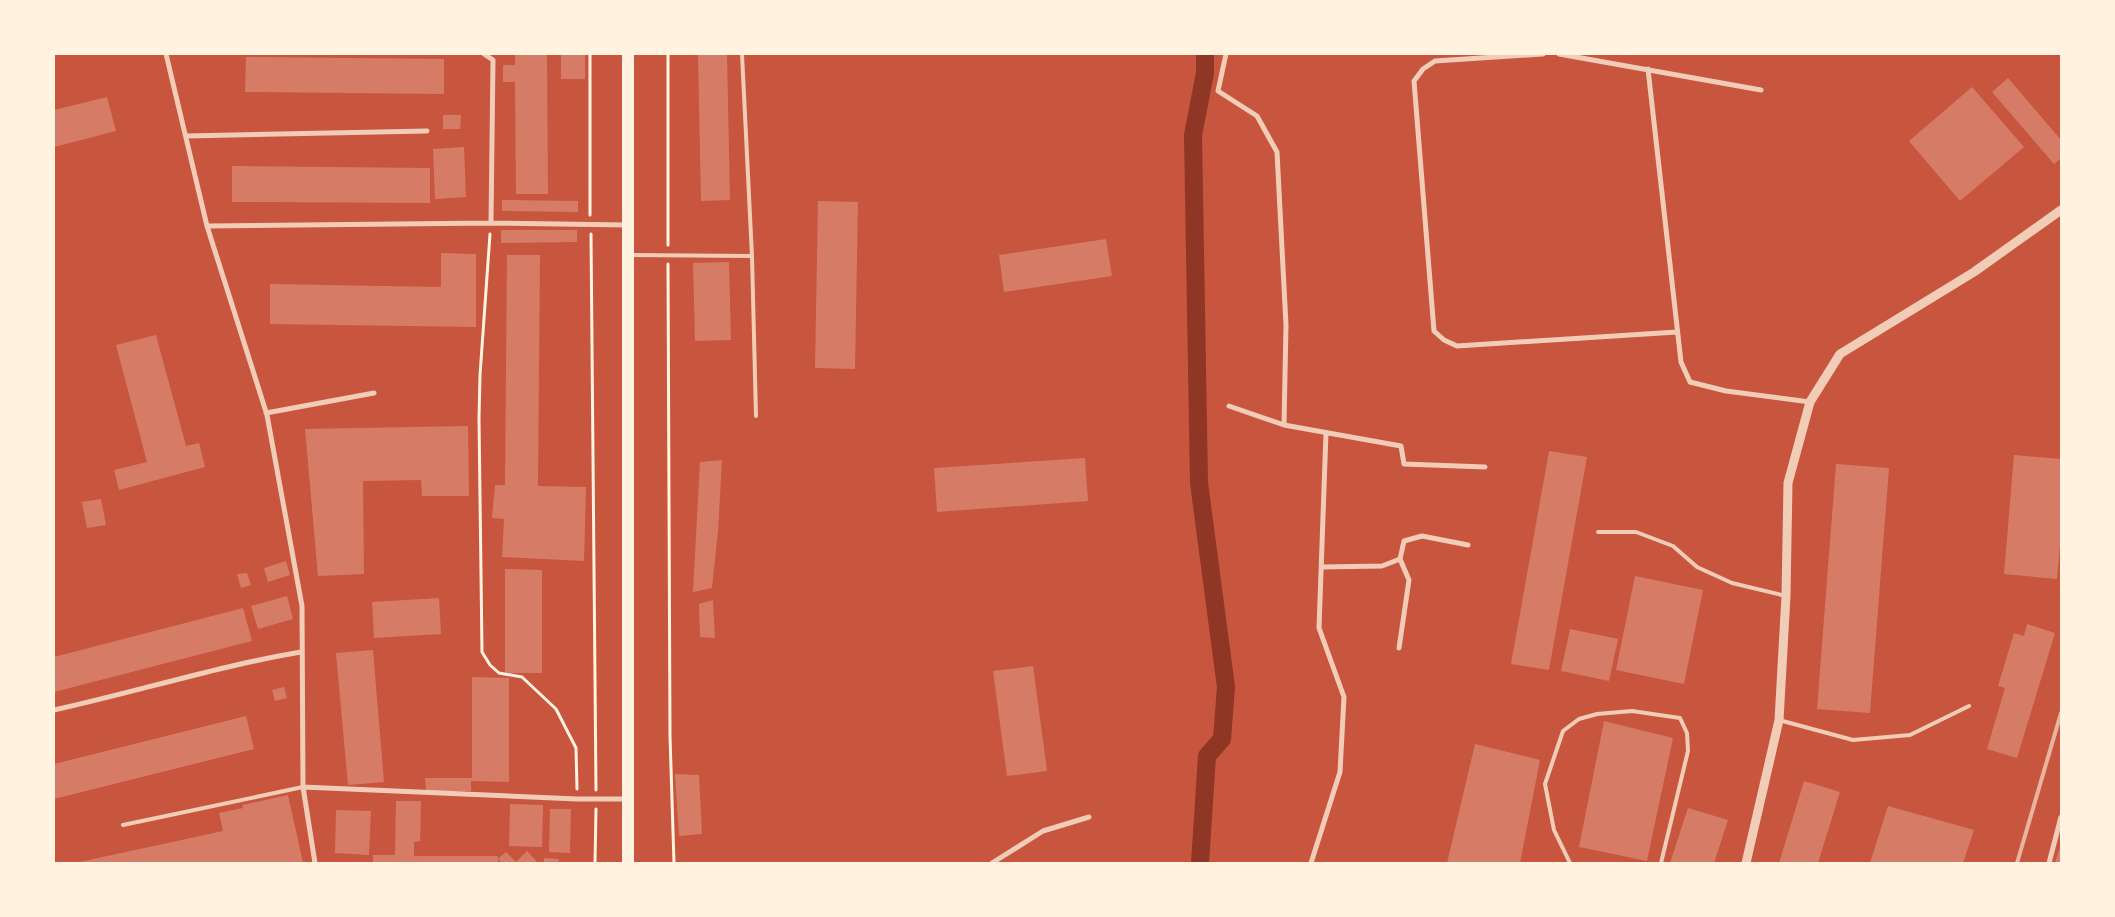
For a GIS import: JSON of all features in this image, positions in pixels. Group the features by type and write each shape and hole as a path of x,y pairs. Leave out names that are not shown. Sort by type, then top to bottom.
{"main road":[{"path":"628,54 628,863"}],"street":[{"path":"166,54 206,226 266,413 302,606 303,786 315,863"},
{"path":"484,54 493,60"},
{"path":"490,222 493,54"},
{"path":"1226,54 1218,91 1257,116 1277,152 1286,325 1284,425"},
{"path":"1543,54 1435,61 1423,69 1414,80 1434,331 1444,340 1457,346 1677,332"},
{"path":"1560,54 1761,90"},
{"path":"1648,69 1681,362 1690,382 1726,391 1810,402"},
{"path":"186,136 427,131"},
{"path":"1746,863 1779,720 1786,596 1788,483 1810,402 1840,354 1974,272 2061,210"},
{"path":"206,226 490,222 627,225"},
{"path":"266,413 374,393"},
{"path":"1228,406 1284,425 1401,446 1404,464 1485,467"},
{"path":"1311,863 1340,772 1344,697 1319,628 1326,433"},
{"path":"1399,648 1409,580 1400,559 1404,541 1422,536 1468,545"},
{"path":"1321,567 1382,566 1400,559"},
{"path":"54,710 238,664 301,652"},
{"path":"303,786 596,800 628,799"},
{"path":"992,863 1043,831 1090,817"},
{"path":"2049,863 2061,817"}],"lane":[{"path":"742,54 752,256 756,416"},
{"path":"627,255 752,256"},
{"path":"1598,532 1636,532 1673,546 1697,567 1732,583 1786,596"},
{"path":"1779,720 1853,740 1910,735 1969,706"},
{"path":"1570,863 1554,830 1545,784 1563,732 1579,719 1597,714 1632,711 1680,718 1686,733 1688,751 1661,863"},
{"path":"124,825 303,786"}],"path":[{"path":"590,54 595,863"},
{"path":"668,54 670,736 674,863"},
{"path":"490,222 479,418 482,652 490,665 499,673 522,677 556,709 576,748 577,799"}],"building":[{"path":"515,54 547,54 548,194 516,194 515,82 503,82 503,65 515,65"},
{"path":"561,54 585,54 585,79 561,79"},
{"path":"698,54 727,54 730,200 701,201"},
{"path":"246,57 444,59 444,94 245,92"},
{"path":"2008,78 2061,140 2061,158 2054,164 1992,92"},
{"path":"1972,87 2024,147 1960,201 1909,141"},
{"path":"107,97 116,131 54,147 54,110"},
{"path":"443,115 461,115 460,129 443,129"},
{"path":"464,147 466,197 435,199 433,149"},
{"path":"232,166 430,168 430,203 232,202"},
{"path":"502,200 578,201 578,212 502,211"},
{"path":"818,201 858,202 855,369 815,368"},
{"path":"501,230 577,230 577,242 501,243"},
{"path":"1106,239 1112,276 1004,292 999,255"},
{"path":"441,253 476,254 476,327 270,324 270,284 441,287"},
{"path":"507,255 540,255 538,486 586,487 584,561 502,557 504,519 492,518 495,485 505,485"},
{"path":"729,262 731,340 695,341 693,263"},
{"path":"156,335 186,446 199,443 205,467 119,490 114,470 147,462 116,345"},
{"path":"468,426 469,496 422,496 421,480 363,481 364,574 318,576 305,429"},
{"path":"1549,451 1587,457 1549,670 1511,664"},
{"path":"2014,455 2061,459 2061,534 2057,579 2004,574"},
{"path":"1085,458 1088,501 937,512 934,468"},
{"path":"722,460 718,531 712,588 693,592 700,462"},
{"path":"1836,464 1889,468 1870,713 1817,709"},
{"path":"101,499 106,525 87,528 82,502"},
{"path":"286,561 290,575 268,582 264,568"},
{"path":"505,569 542,570 542,673 505,673"},
{"path":"247,573 251,585 241,588 237,574"},
{"path":"1635,576 1703,590 1684,684 1616,670"},
{"path":"287,596 293,619 258,629 251,606"},
{"path":"439,598 441,634 374,638 372,602"},
{"path":"713,600 715,638 700,637 699,604"},
{"path":"243,608 252,641 54,692 54,657"},
{"path":"2027,624 2055,633 2017,758 1987,749 2005,688 1998,686 2014,633 2024,636"},
{"path":"1570,629 1618,639 1609,681 1561,671"},
{"path":"373,650 384,782 348,785 336,653"},
{"path":"1033,666 1047,771 1007,776 993,671"},
{"path":"472,677 509,678 509,782 471,781 471,791 426,791 425,778 472,778"},
{"path":"284,687 287,698 275,701 272,690"},
{"path":"246,716 254,749 54,799 54,764"},
{"path":"1604,721 1673,738 1647,861 1579,847"},
{"path":"1475,744 1540,760 1520,863 1447,863"},
{"path":"675,774 699,775 702,834 679,836"},
{"path":"1804,781 1840,792 1818,863 1779,863"},
{"path":"288,795 303,863 75,863 223,831 219,813 243,808 242,805"},
{"path":"396,801 421,801 420,841 414,842 414,856 498,856 498,863 373,863 373,855 395,855"},
{"path":"510,804 543,805 542,847 509,846"},
{"path":"1888,806 1974,830 1963,863 1870,863"},
{"path":"1688,808 1728,820 1714,863 1670,863"},
{"path":"550,809 571,809 570,853 549,852"},
{"path":"336,810 371,811 369,855 335,853"},
{"path":"2061,844 2061,863 2055,863"},
{"path":"527,851 538,863 502,863 498,859 506,852 516,862"},
{"path":"544,858 559,859 558,863 544,863"}],"waterway":[{"path":"1200,863 1207,756 1222,739 1226,687 1199,483 1193,135 1205,73 1205,54"}],"railway":[{"path":"2017,863 2061,713"}]}
